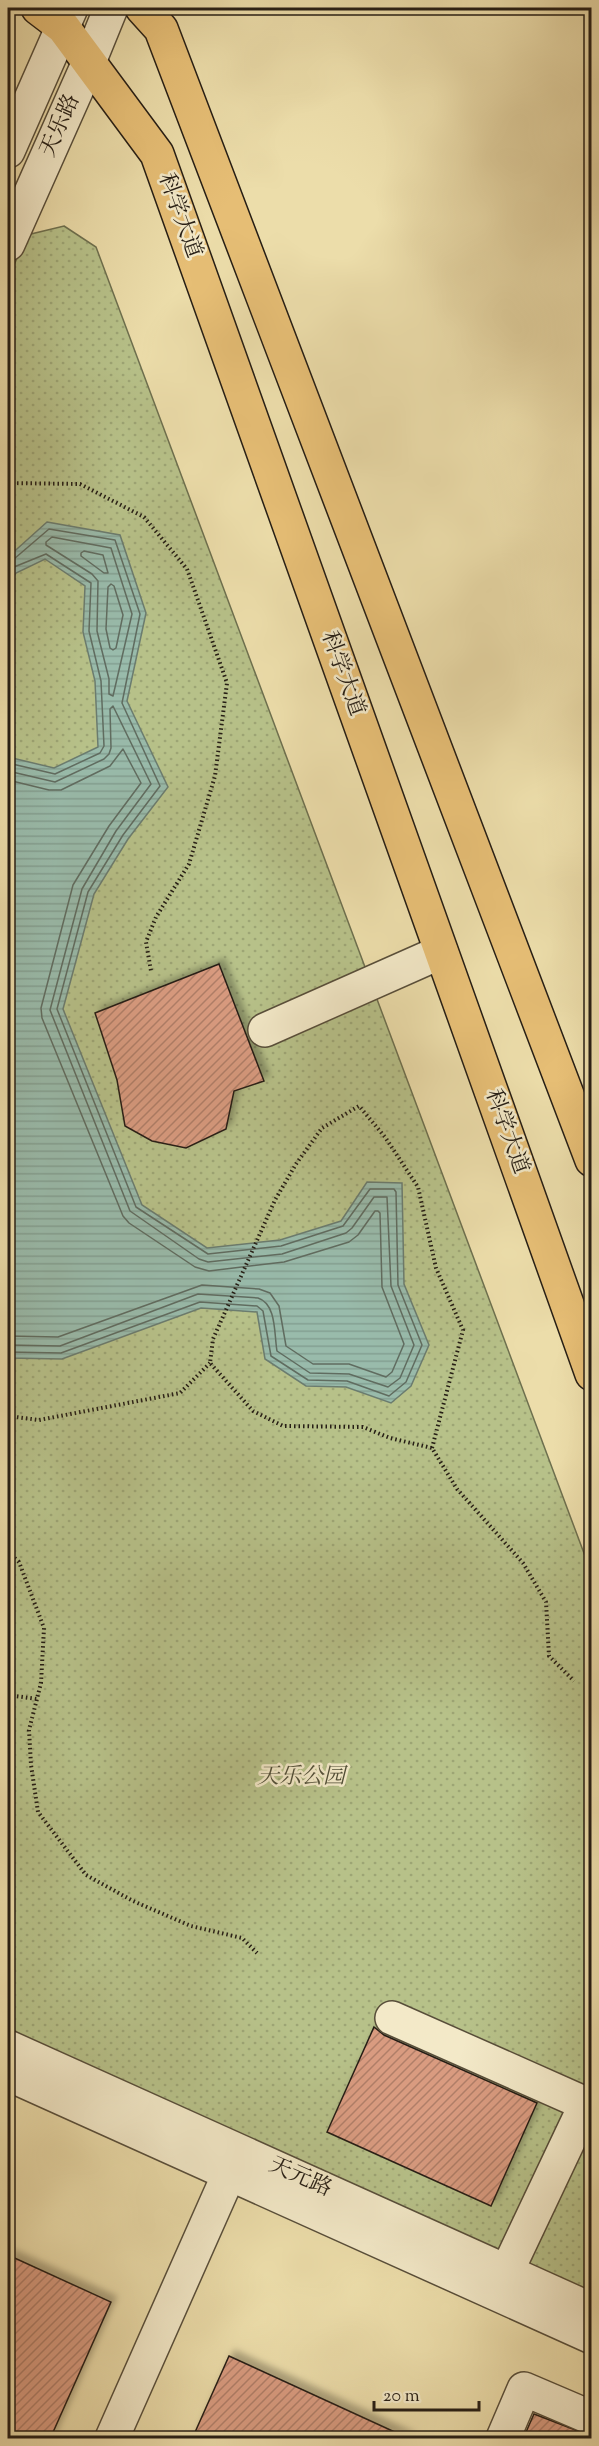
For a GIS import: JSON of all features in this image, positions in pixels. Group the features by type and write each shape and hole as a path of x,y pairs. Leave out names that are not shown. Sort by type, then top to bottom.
{"main road":[{"name":"科学大道","path":"38,8 67,17 89,62 157,154 591,1374"},
{"path":"142,8 160,28 591,1160"}],"street":[{"name":"天乐路","path":"8,244 111,8"},
{"name":"天乐路","path":"8,151 67,17"},
{"path":"265,1030 441,952"},
{"path":"392,2018 586,2104 502,2283"},
{"name":"天元路","path":"8,2046 502,2283 591,2337"},
{"name":"天元路","path":"8,2074 229,2174 502,2283 591,2310"},
{"path":"112,2439 229,2174"},
{"path":"503,2439 524,2389 591,2418"}],"path":[{"path":"8,483 80,484 144,517 187,569 227,683 216,776 189,864 156,917 146,942 151,971"},
{"path":"8,1416 39,1420 180,1393 210,1363 213,1339 275,1200 296,1164 322,1128 359,1106 385,1137 418,1187 436,1268 463,1330 432,1448 457,1490 523,1563 546,1602 549,1656 574,1681"},
{"path":"210,1363 253,1411 283,1426 363,1427 390,1438 432,1448"},
{"path":"8,1552 19,1562 44,1628 41,1683 29,1730 31,1765 38,1812 86,1875 133,1901 191,1926 242,1938 256,1953"},
{"path":"8,1695 37,1699"}],"green space":[{"name":"天乐公园","path":"64,226 96,247 591,1572 591,2294 8,2030 8,279 27,235"}],"water":[{"path":"47,522 120,535 146,613 127,701 168,787 128,839 94,894 63,1009 142,1205 207,1248 280,1240 341,1221 367,1182 402,1183 404,1284 429,1345 411,1386 391,1403 346,1387 306,1386 265,1359 257,1312 201,1308 62,1359 8,1358 8,757 54,768 98,747 95,681 83,632 85,586 45,559 16,573 8,585 8,557"}],"building":[{"path":"219,964 264,1081 234,1091 226,1129 186,1148 152,1141 125,1126 117,1080 95,1013"},
{"path":"374,2027 384,2035 537,2103 491,2206 327,2132"},
{"path":"8,2255 111,2302 50,2439 8,2439"},
{"path":"229,2356 410,2439 192,2439"},
{"path":"534,2414 591,2436 591,2439 523,2439"}]}
